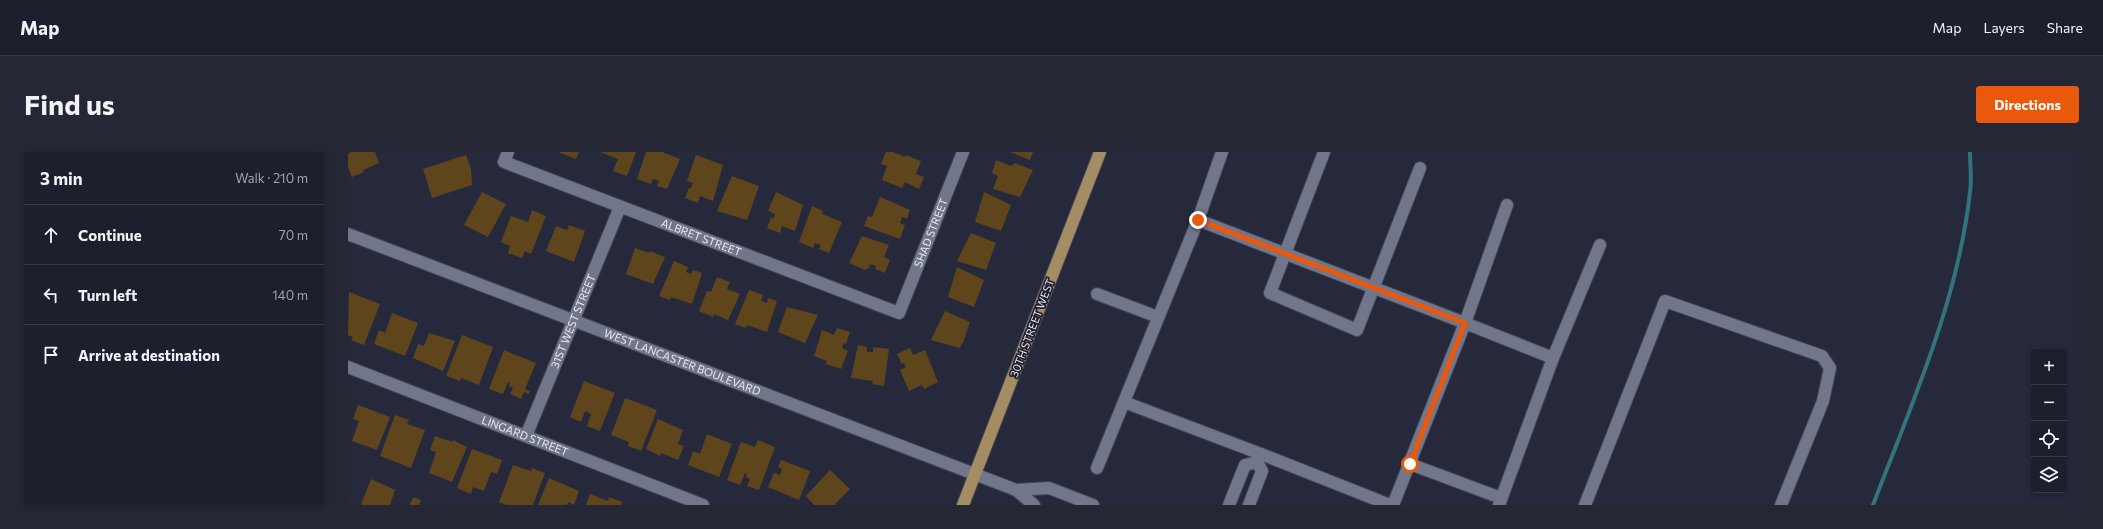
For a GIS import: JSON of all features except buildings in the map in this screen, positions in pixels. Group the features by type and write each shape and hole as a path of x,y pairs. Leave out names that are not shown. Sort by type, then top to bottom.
{"main road":[{"name":"30TH STREET WEST","path":"963,505 1100,152"}],"street":[{"name":"SHAD STREET","path":"899,313 963,152"},
{"path":"1097,468 1198,220 1222,152"},
{"path":"1324,152 1270,293 1357,330 1420,168"},
{"name":"ALBRET STREET","path":"506,157 620,206 899,313"},
{"path":"1394,505 1465,323 1508,205"},
{"name":"31ST WEST STREET","path":"526,436 620,206"},
{"path":"1198,220 1553,358"},
{"name":"WEST LANCASTER BOULEVARD","path":"348,234 1016,490 1034,505"},
{"path":"1410,464 1500,502 1553,358 1600,245"},
{"path":"1096,294 1158,317"},
{"path":"1585,505 1665,301 1822,356 1830,368 1823,401 1782,505"},
{"name":"LINGARD STREET","path":"348,367 703,505"},
{"path":"1124,402 1259,458 1390,505"},
{"path":"1229,505 1245,465 1259,458"},
{"path":"1249,505 1262,471 1259,458"},
{"name":"WEST LANCASTER BOULEVARD","path":"1016,490 1050,488 1093,505"}],"waterway":[{"path":"1873,505 1932,351 1955,273 1964,233 1970,192 1970,152"}],"route":[{"path":"1198,220 1465,323 1410,464"}]}
